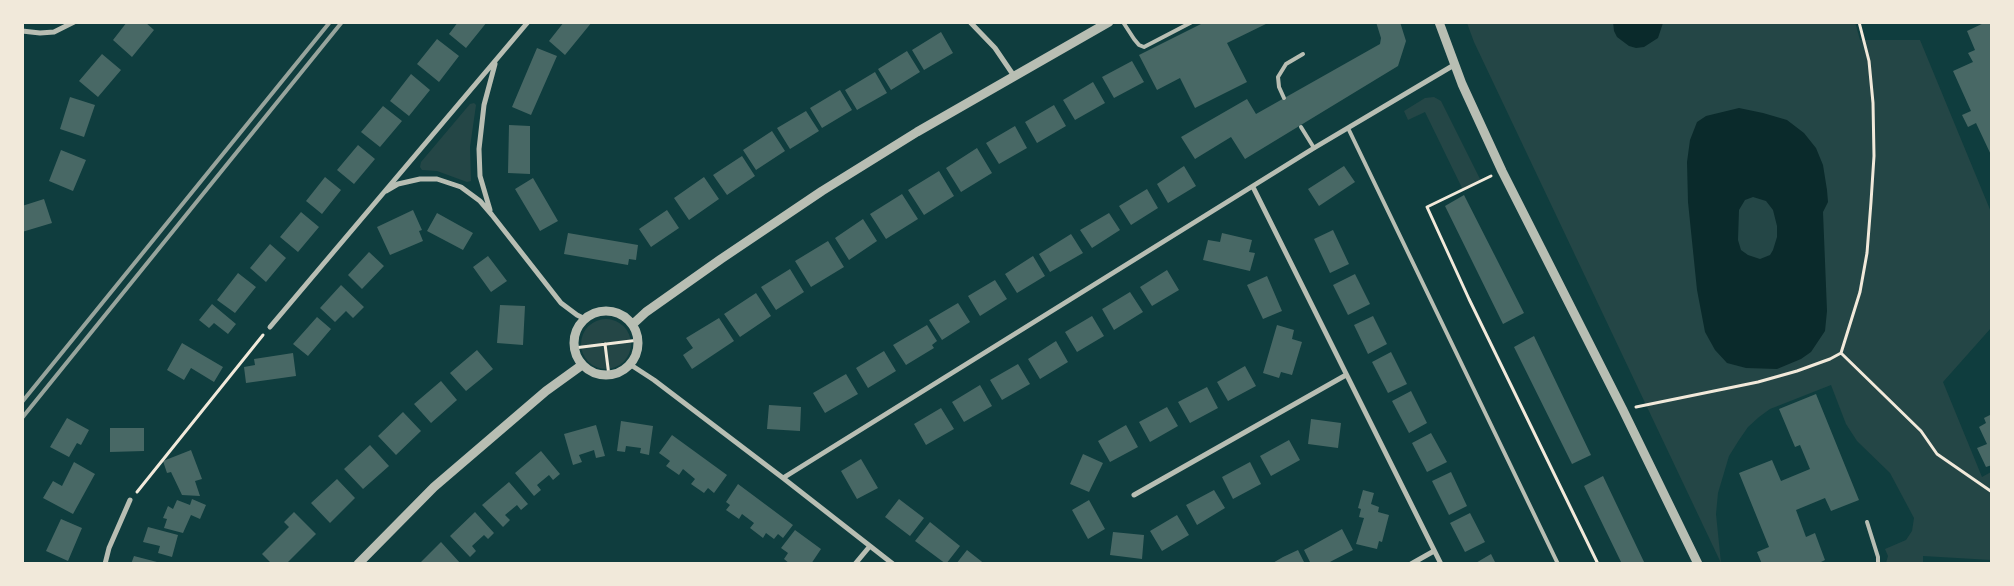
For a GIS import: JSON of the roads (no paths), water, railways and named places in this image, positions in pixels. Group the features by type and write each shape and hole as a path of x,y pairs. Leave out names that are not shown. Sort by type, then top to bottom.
{"street":[{"path":"22,31 40,34 54,32 74,22"},
{"path":"270,327 378,197 528,22"},
{"path":"970,22 995,48 1014,76"},
{"path":"633,324 646,312 721,259 822,191 917,132 1109,22"},
{"path":"1439,22 1454,65 1502,171 1624,410 1698,564"},
{"path":"492,215 482,184 479,149 487,90 498,58"},
{"path":"783,478 1314,148 1454,65"},
{"path":"378,197 408,181 437,179 461,187 480,201 492,215 561,304 585,318"},
{"path":"1253,187 1441,564"},
{"path":"607,311 621,314 633,324 639,340 637,354 631,365 623,371 608,376 594,373 582,365 577,358 574,348 576,332 585,318 596,312 607,311"},
{"path":"358,564 434,488 546,391 582,365"},
{"path":"631,365 654,380 893,564"},
{"path":"1134,495 1346,375"},
{"path":"105,564 109,548 130,500"},
{"path":"855,564 870,546"},
{"path":"1411,564 1434,551"}],"lane":[{"path":"1123,22 1139,45 1144,47 1192,22"},
{"path":"1284,98 1279,87 1278,77 1286,64 1303,54"},
{"path":"1302,127 1314,148"},
{"path":"1348,128 1558,564"},
{"path":"1867,522 1878,557 1878,564"}],"railway":[{"path":"22,402 330,22"},
{"path":"22,418 342,22"}]}
